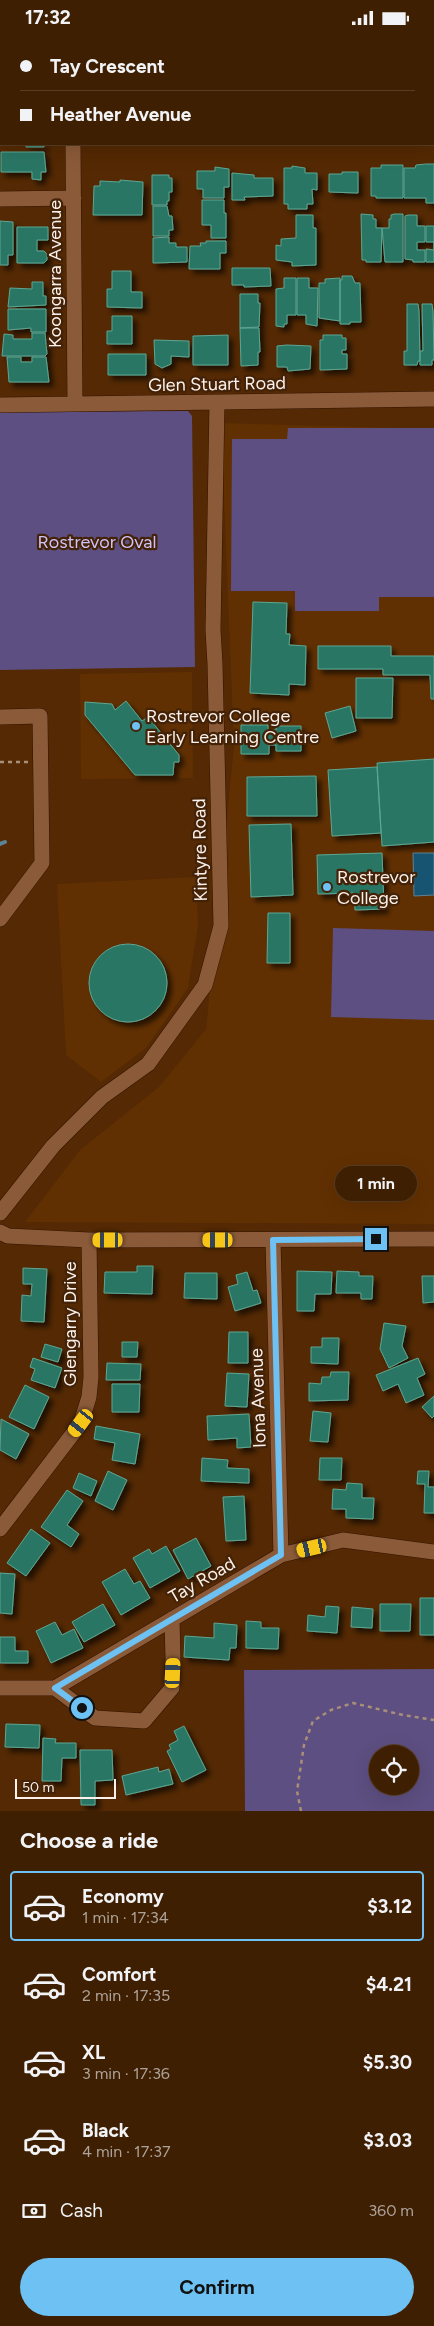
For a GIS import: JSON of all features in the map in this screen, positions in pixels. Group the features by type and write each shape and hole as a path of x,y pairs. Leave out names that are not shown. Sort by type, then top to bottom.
{"street":[{"name":"Koongarra Avenue","path":"73,145 75,404"},
{"path":"0,199 74,198"},
{"name":"Glen Stuart Road","path":"0,405 434,399"},
{"name":"Kintyre Road","path":"0,1213 53,1146 102,1097 148,1064 204,985 221,926 216,664 213,629 217,403"},
{"path":"0,717 40,717 42,863 0,919"},
{"path":"0,1231 8,1236 89,1240 434,1239"},
{"name":"Glengarry Drive","path":"0,1529 81,1423 89,1397 91,1377 89,1240"},
{"name":"Iona Avenue","path":"273,1240 281,1555"},
{"name":"Tay Road","path":"55,1688 281,1555 343,1540 434,1552"},
{"path":"0,1688 55,1688 95,1718 144,1721 172,1688 174,1659 172,1619"}],"path":[{"path":"0,761 34,762"},
{"path":"301,1811 297,1791 304,1745 313,1721 331,1710 353,1703 434,1720"}],"shaded area":[{"name":"Rostrevor College","path":"221,423 434,429 434,1224 25,1222 80,1150 159,1087 206,1029 234,746"},
{"name":"Rostrevor College Early Learning Centre","path":"192,672 193,778 81,779 80,674"},
{"path":"196,877 198,926 188,988 146,1048 101,1082 66,1055 57,884"}],"green space":[{"name":"Rostrevor Oval","path":"188,411 192,416 195,667 0,670 0,412"},
{"path":"288,428 434,428 434,597 379,597 379,611 295,611 295,591 231,591 232,439 287,439"},
{"path":"333,928 434,931 434,1020 331,1017"},
{"path":"434,1669 434,1811 245,1811 244,1670"}],"water":[{"path":"413,853 434,853 434,895 414,896"}],"building":[{"path":"26,145 44,145 44,147 26,147"},
{"path":"1,152 44,152 46,172 41,172 41,180 32,179 32,172 1,172"},
{"path":"434,164 434,203 426,203 426,198 404,198 404,168 415,168 416,165"},
{"path":"381,165 403,165 403,198 376,198 376,196 371,196 371,168 381,168"},
{"path":"292,166 305,168 305,173 317,173 317,190 312,189 313,204 307,204 307,209 288,209 288,204 284,204 284,168 292,168"},
{"path":"215,167 229,169 229,187 224,187 224,198 203,198 203,189 197,189 197,171 215,171"},
{"path":"342,172 358,172 358,193 329,192 329,174 342,174"},
{"path":"232,173 254,175 254,178 273,178 273,196 244,197 245,200 232,200"},
{"path":"152,175 169,175 169,178 172,178 172,192 169,192 167,205 152,205"},
{"path":"120,180 143,182 142,215 93,215 94,186 100,186 100,181 120,182"},
{"path":"202,200 224,200 226,238 211,238 211,225 202,225"},
{"path":"153,206 167,206 169,216 172,216 173,230 169,230 169,236 153,236"},
{"path":"361,214 373,215 373,219 376,219 376,228 382,228 381,262 366,262 366,260 362,260"},
{"path":"394,214 403,214 403,262 385,262 382,228 389,228 389,219"},
{"path":"296,215 313,215 313,228 316,228 316,265 292,266 292,262 276,260 276,245 281,246 281,239 296,238"},
{"path":"417,215 417,226 425,226 425,242 417,242 417,250 425,250 425,262 413,262 413,260 405,259 405,216"},
{"path":"0,221 13,222 13,255 8,255 8,265 0,265"},
{"path":"426,226 434,226 434,242 426,242"},
{"path":"17,227 48,227 48,240 37,240 37,251 44,251 47,254 47,260 44,263 17,263"},
{"path":"169,237 169,243 176,243 176,247 187,247 187,262 153,263 153,238"},
{"path":"206,241 226,241 226,253 220,253 220,269 189,269 190,246 201,246 200,243 206,243"},
{"path":"426,249 434,250 434,262 426,262"},
{"path":"232,268 270,268 271,286 244,287 244,285 232,285"},
{"path":"112,271 131,271 131,292 142,292 142,308 107,307 107,289 112,289"},
{"path":"342,276 352,276 355,283 360,283 361,322 340,324 340,280 342,280"},
{"path":"284,278 296,278 296,315 287,315 287,324 284,324 284,327 276,326 276,289 284,288"},
{"path":"297,278 309,278 309,288 318,288 317,326 306,324 306,315 297,315"},
{"path":"340,278 340,321 319,318 319,283 325,283 325,279"},
{"path":"32,282 43,282 43,296 46,296 46,305 8,307 10,288 32,289"},
{"path":"240,294 258,294 258,303 260,303 259,327 240,328"},
{"path":"407,304 418,304 420,361 418,361 417,365 404,365 404,351 407,351"},
{"path":"422,304 432,304 434,360 432,360 432,365 420,365 420,351 423,351"},
{"path":"8,309 46,309 46,332 31,332 31,328 8,330"},
{"path":"112,316 132,316 132,344 107,344 107,331 112,331"},
{"path":"240,328 259,328 260,352 258,352 258,365 241,366"},
{"path":"32,333 45,333 47,354 45,356 2,356 4,334 13,335 13,339 32,339"},
{"path":"228,335 228,365 193,365 193,336"},
{"path":"323,335 342,335 342,338 346,338 346,350 342,350 342,354 347,354 347,369 320,370 320,340 323,340"},
{"path":"154,340 189,341 189,357 171,356 171,364 162,368 155,364"},
{"path":"277,346 311,346 310,369 288,371 287,367 277,367"},
{"path":"108,354 146,354 146,375 108,375"},
{"path":"7,357 21,357 21,362 32,362 32,357 46,357 49,382 9,382"},
{"path":"253,602 287,603 286,634 290,634 289,645 306,646 305,685 289,684 289,695 250,693"},
{"path":"318,646 391,646 391,656 434,656 434,699 431,699 430,675 383,675 383,669 318,669"},
{"path":"356,678 393,678 392,718 356,718"},
{"path":"126,701 142,721 148,717 179,755 179,762 174,762 173,775 135,775 85,715 85,702 112,704 115,710"},
{"path":"350,706 356,731 332,738 325,713"},
{"path":"241,725 268,725 268,730 276,730 276,726 301,726 301,751 276,751 276,745 269,745 269,754 241,754"},
{"path":"434,759 434,842 382,846 377,763"},
{"path":"377,767 381,833 332,836 328,770"},
{"path":"316,776 317,816 247,816 247,777"},
{"path":"291,824 293,895 251,897 249,825"},
{"path":"382,853 384,909 355,910 354,893 318,894 317,855"},
{"path":"268,913 290,913 290,963 267,963"},
{"path":"128,944 143,947 156,955 164,968 167,983 164,998 156,1011 143,1019 128,1022 113,1019 100,1011 92,998 89,983 92,968 100,955 113,947"},
{"path":"137,1266 153,1266 152,1294 104,1293 105,1272 137,1272"},
{"path":"23,1268 47,1269 44,1322 21,1321 22,1295 31,1296 32,1284 23,1284"},
{"path":"297,1271 332,1272 331,1294 315,1294 314,1311 297,1311"},
{"path":"337,1271 359,1272 359,1276 373,1276 372,1299 361,1299 361,1293 336,1293"},
{"path":"247,1272 253,1291 257,1290 261,1303 235,1311 228,1287 238,1284 236,1275"},
{"path":"185,1273 217,1273 217,1299 184,1298"},
{"path":"422,1276 434,1276 434,1302 423,1303"},
{"path":"384,1323 406,1326 402,1346 408,1358 389,1368 380,1349"},
{"path":"229,1332 248,1332 248,1363 228,1363"},
{"path":"322,1338 339,1338 338,1364 311,1363 311,1347 322,1347"},
{"path":"122,1342 138,1342 137,1357 122,1357"},
{"path":"45,1344 62,1349 58,1362 41,1357"},
{"path":"33,1358 62,1368 55,1388 31,1380 35,1369 30,1367"},
{"path":"418,1358 425,1374 417,1378 424,1395 406,1403 398,1384 383,1391 376,1375"},
{"path":"107,1363 141,1364 140,1380 106,1380"},
{"path":"331,1372 349,1372 348,1400 309,1401 309,1383 321,1384 322,1377 330,1377"},
{"path":"227,1373 249,1374 247,1407 225,1406"},
{"path":"112,1384 140,1384 139,1412 112,1412"},
{"path":"25,1385 49,1397 34,1429 9,1417"},
{"path":"434,1396 434,1416 432,1418 422,1407"},
{"path":"313,1411 331,1413 328,1442 310,1441"},
{"path":"249,1414 251,1447 237,1448 237,1438 208,1440 207,1416"},
{"path":"1,1419 29,1434 16,1459 0,1450"},
{"path":"96,1426 140,1434 135,1464 112,1460 115,1443 94,1439"},
{"path":"202,1458 228,1460 227,1468 249,1469 249,1483 201,1481"},
{"path":"320,1458 342,1458 341,1480 319,1480"},
{"path":"108,1471 127,1480 113,1510 95,1501"},
{"path":"418,1471 429,1471 428,1487 434,1487 434,1513 424,1513 425,1484 417,1484"},
{"path":"79,1473 97,1481 91,1496 73,1488"},
{"path":"347,1483 362,1484 362,1498 374,1498 373,1519 346,1518 346,1509 332,1509 333,1489 346,1490"},
{"path":"67,1490 83,1501 67,1525 79,1534 71,1547 41,1527"},
{"path":"244,1496 246,1540 226,1541 223,1497"},
{"path":"31,1529 50,1543 26,1576 7,1563"},
{"path":"196,1538 211,1566 188,1579 173,1550"},
{"path":"166,1546 180,1571 150,1588 133,1558 149,1549 152,1554"},
{"path":"125,1569 134,1584 140,1581 150,1598 121,1615 102,1582"},
{"path":"0,1573 15,1574 12,1614 0,1613"},
{"path":"420,1598 434,1598 434,1635 420,1635"},
{"path":"103,1604 115,1625 84,1642 72,1622"},
{"path":"380,1604 411,1604 410,1631 380,1631"},
{"path":"326,1606 339,1607 337,1633 307,1631 308,1615 325,1617"},
{"path":"352,1607 373,1609 372,1628 351,1627"},
{"path":"246,1621 261,1622 261,1628 279,1628 278,1649 246,1648"},
{"path":"55,1622 62,1635 74,1629 83,1648 51,1663 36,1631"},
{"path":"214,1623 237,1625 236,1648 230,1648 229,1660 184,1657 185,1636 214,1638"},
{"path":"0,1637 15,1637 15,1651 28,1651 28,1663 0,1663"},
{"path":"6,1724 40,1725 39,1748 5,1747"},
{"path":"184,1726 206,1770 182,1782 167,1751 171,1749 169,1745 178,1740 174,1731"},
{"path":"43,1738 56,1739 55,1743 76,1743 76,1758 62,1758 61,1781 42,1781"},
{"path":"80,1750 112,1750 113,1780 95,1781 95,1805 81,1805"},
{"path":"158,1767 159,1772 169,1769 173,1784 126,1795 122,1776"}],"waterway":[{"path":"0,844 5,842"}],"place":[{"name":"Rostrevor College Early Learning Centre","path":"136,726"},
{"name":"Rostrevor College","path":"327,887"}],"route":[{"path":"82,1708 55,1688 281,1555 273,1240 376,1239"}]}
